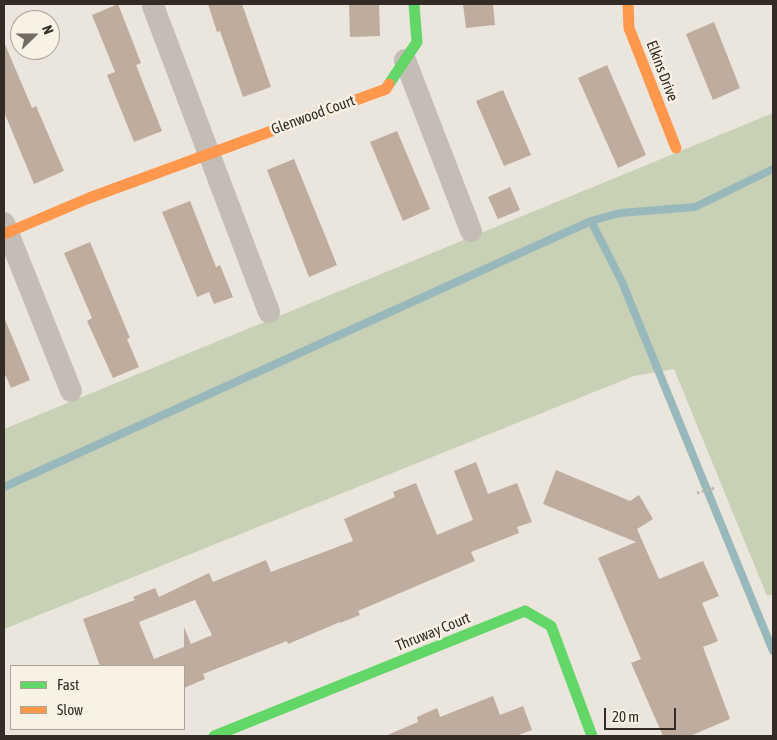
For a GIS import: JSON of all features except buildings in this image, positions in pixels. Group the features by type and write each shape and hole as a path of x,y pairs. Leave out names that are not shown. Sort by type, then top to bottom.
{"street":[{"name":"Glenwood Court","path":"71,391 5,230 208,153 386,89 417,42 414,4"},
{"name":"Elkins Drive","path":"628,4 629,28 676,148"},
{"path":"153,6 269,312"},
{"path":"405,60 471,231"},
{"name":"Thruway Court","path":"214,736 525,611 551,626 592,736"}],"path":[{"path":"697,493 715,488"}],"green space":[{"path":"773,113 773,594 767,596 674,369 634,376 4,629 4,429"}],"waterway":[{"path":"4,487 591,221 620,213 695,207 773,169"},
{"path":"591,221 622,282 773,651"}],"traffic: fast":[{"path":"389,84 417,42 414,4"},
{"path":"214,736 525,611 551,626 592,736"}],"traffic: slow":[{"path":"628,4 629,28 676,148"},
{"path":"4,234 89,198 386,89 389,84"}]}
